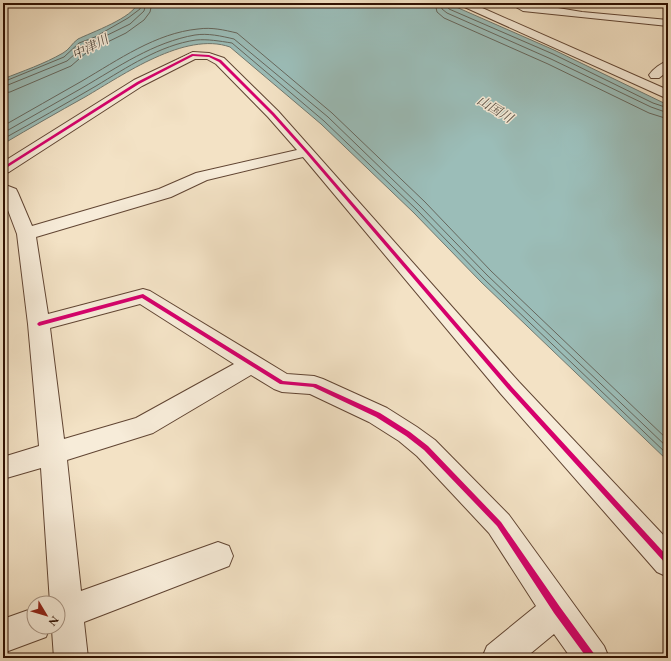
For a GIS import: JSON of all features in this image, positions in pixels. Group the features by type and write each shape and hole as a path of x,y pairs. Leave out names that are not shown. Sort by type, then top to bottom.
{"street":[{"path":"3,7 10,3"},
{"path":"463,3 665,89"},
{"path":"482,3 519,12 552,10 606,18 668,23"},
{"path":"519,12 564,41 665,89"},
{"path":"555,33 562,37 564,41"},
{"path":"3,169 138,83 193,54 209,56 220,61 273,114 308,152 510,388 668,562"},
{"path":"599,57 626,63"},
{"path":"665,89 651,73 668,65"},
{"path":"26,234 164,193 202,176 308,152"},
{"path":"3,189 10,193 26,234 39,324 53,454 62,595"},
{"path":"39,324 143,296 282,383 314,386 378,415 408,434 426,448 499,524 557,610 592,658"},
{"path":"3,468 144,426 252,364"},
{"path":"66,613 218,556"},
{"path":"499,658 557,610"},
{"path":"3,636 26,627"},
{"path":"66,630 71,658"}],"water":[{"path":"137,3 447,3 554,50 668,105 668,461 481,282 414,213 321,124 230,47 212,44 194,45 174,50 155,58 136,67 3,144 3,79 56,57 67,50 78,39 129,14"}],"cycle path":[{"path":"3,169 138,83 193,55 209,56 220,61 273,114 307,152 510,388 668,562"},
{"path":"39,324 143,296 282,383 314,385 378,415 408,434 426,448 499,524 557,610 592,658"}],"water label":[{"name":"中津川","path":"90,47"},
{"name":"山国川","path":"495,109"}]}
